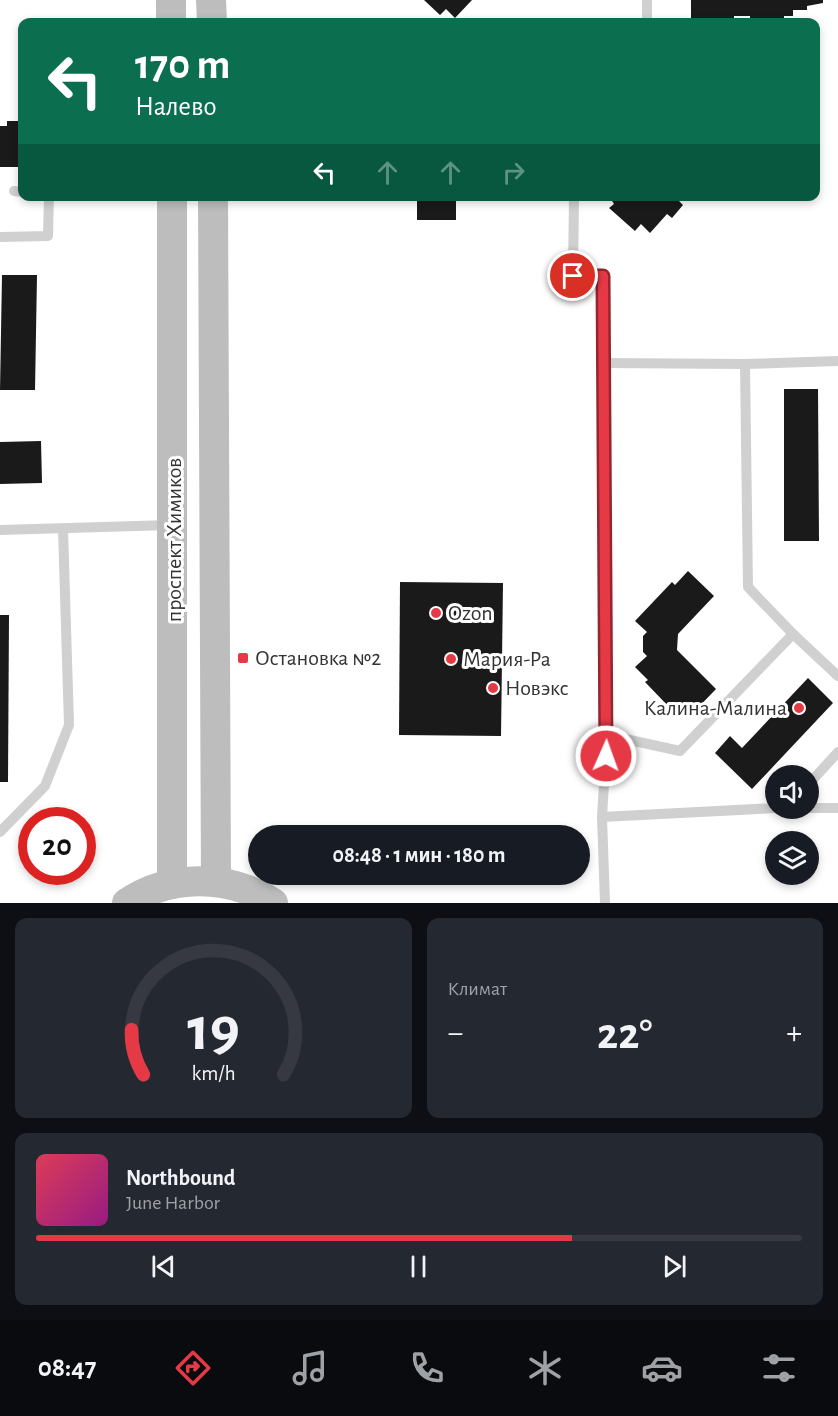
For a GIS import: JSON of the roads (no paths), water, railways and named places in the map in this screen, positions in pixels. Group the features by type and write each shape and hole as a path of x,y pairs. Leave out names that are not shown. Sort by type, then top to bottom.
{"street":[{"path":"171,0 171,18"},
{"path":"212,0 212,18"},
{"name":"проспект Химиков","path":"172,201 174,524 172,884"},
{"name":"проспект Химиков","path":"213,201 216,882"},
{"path":"126,903 153,889 172,884 216,882 246,889 273,903"}],"lane":[{"path":"647,0 647,18"},
{"path":"0,237 48,236 49,201"},
{"path":"574,201 573,276 603,276 607,735 602,817 605,903"},
{"path":"604,363 838,362"},
{"path":"745,364 748,587 838,676"},
{"path":"0,530 174,524"},
{"path":"0,832 45,786 69,725 63,529"},
{"path":"607,735 680,751 793,634"},
{"path":"819,773 838,752"},
{"path":"819,808 838,808"},
{"path":"602,817 765,809"}],"place":[{"name":"Ozon","path":"436,613"},
{"name":"Остановка №2","path":"243,658"},
{"name":"Мария-Ра","path":"451,659"},
{"name":"Новэкс","path":"493,688"},
{"name":"Калина-Малина","path":"799,708"}]}
